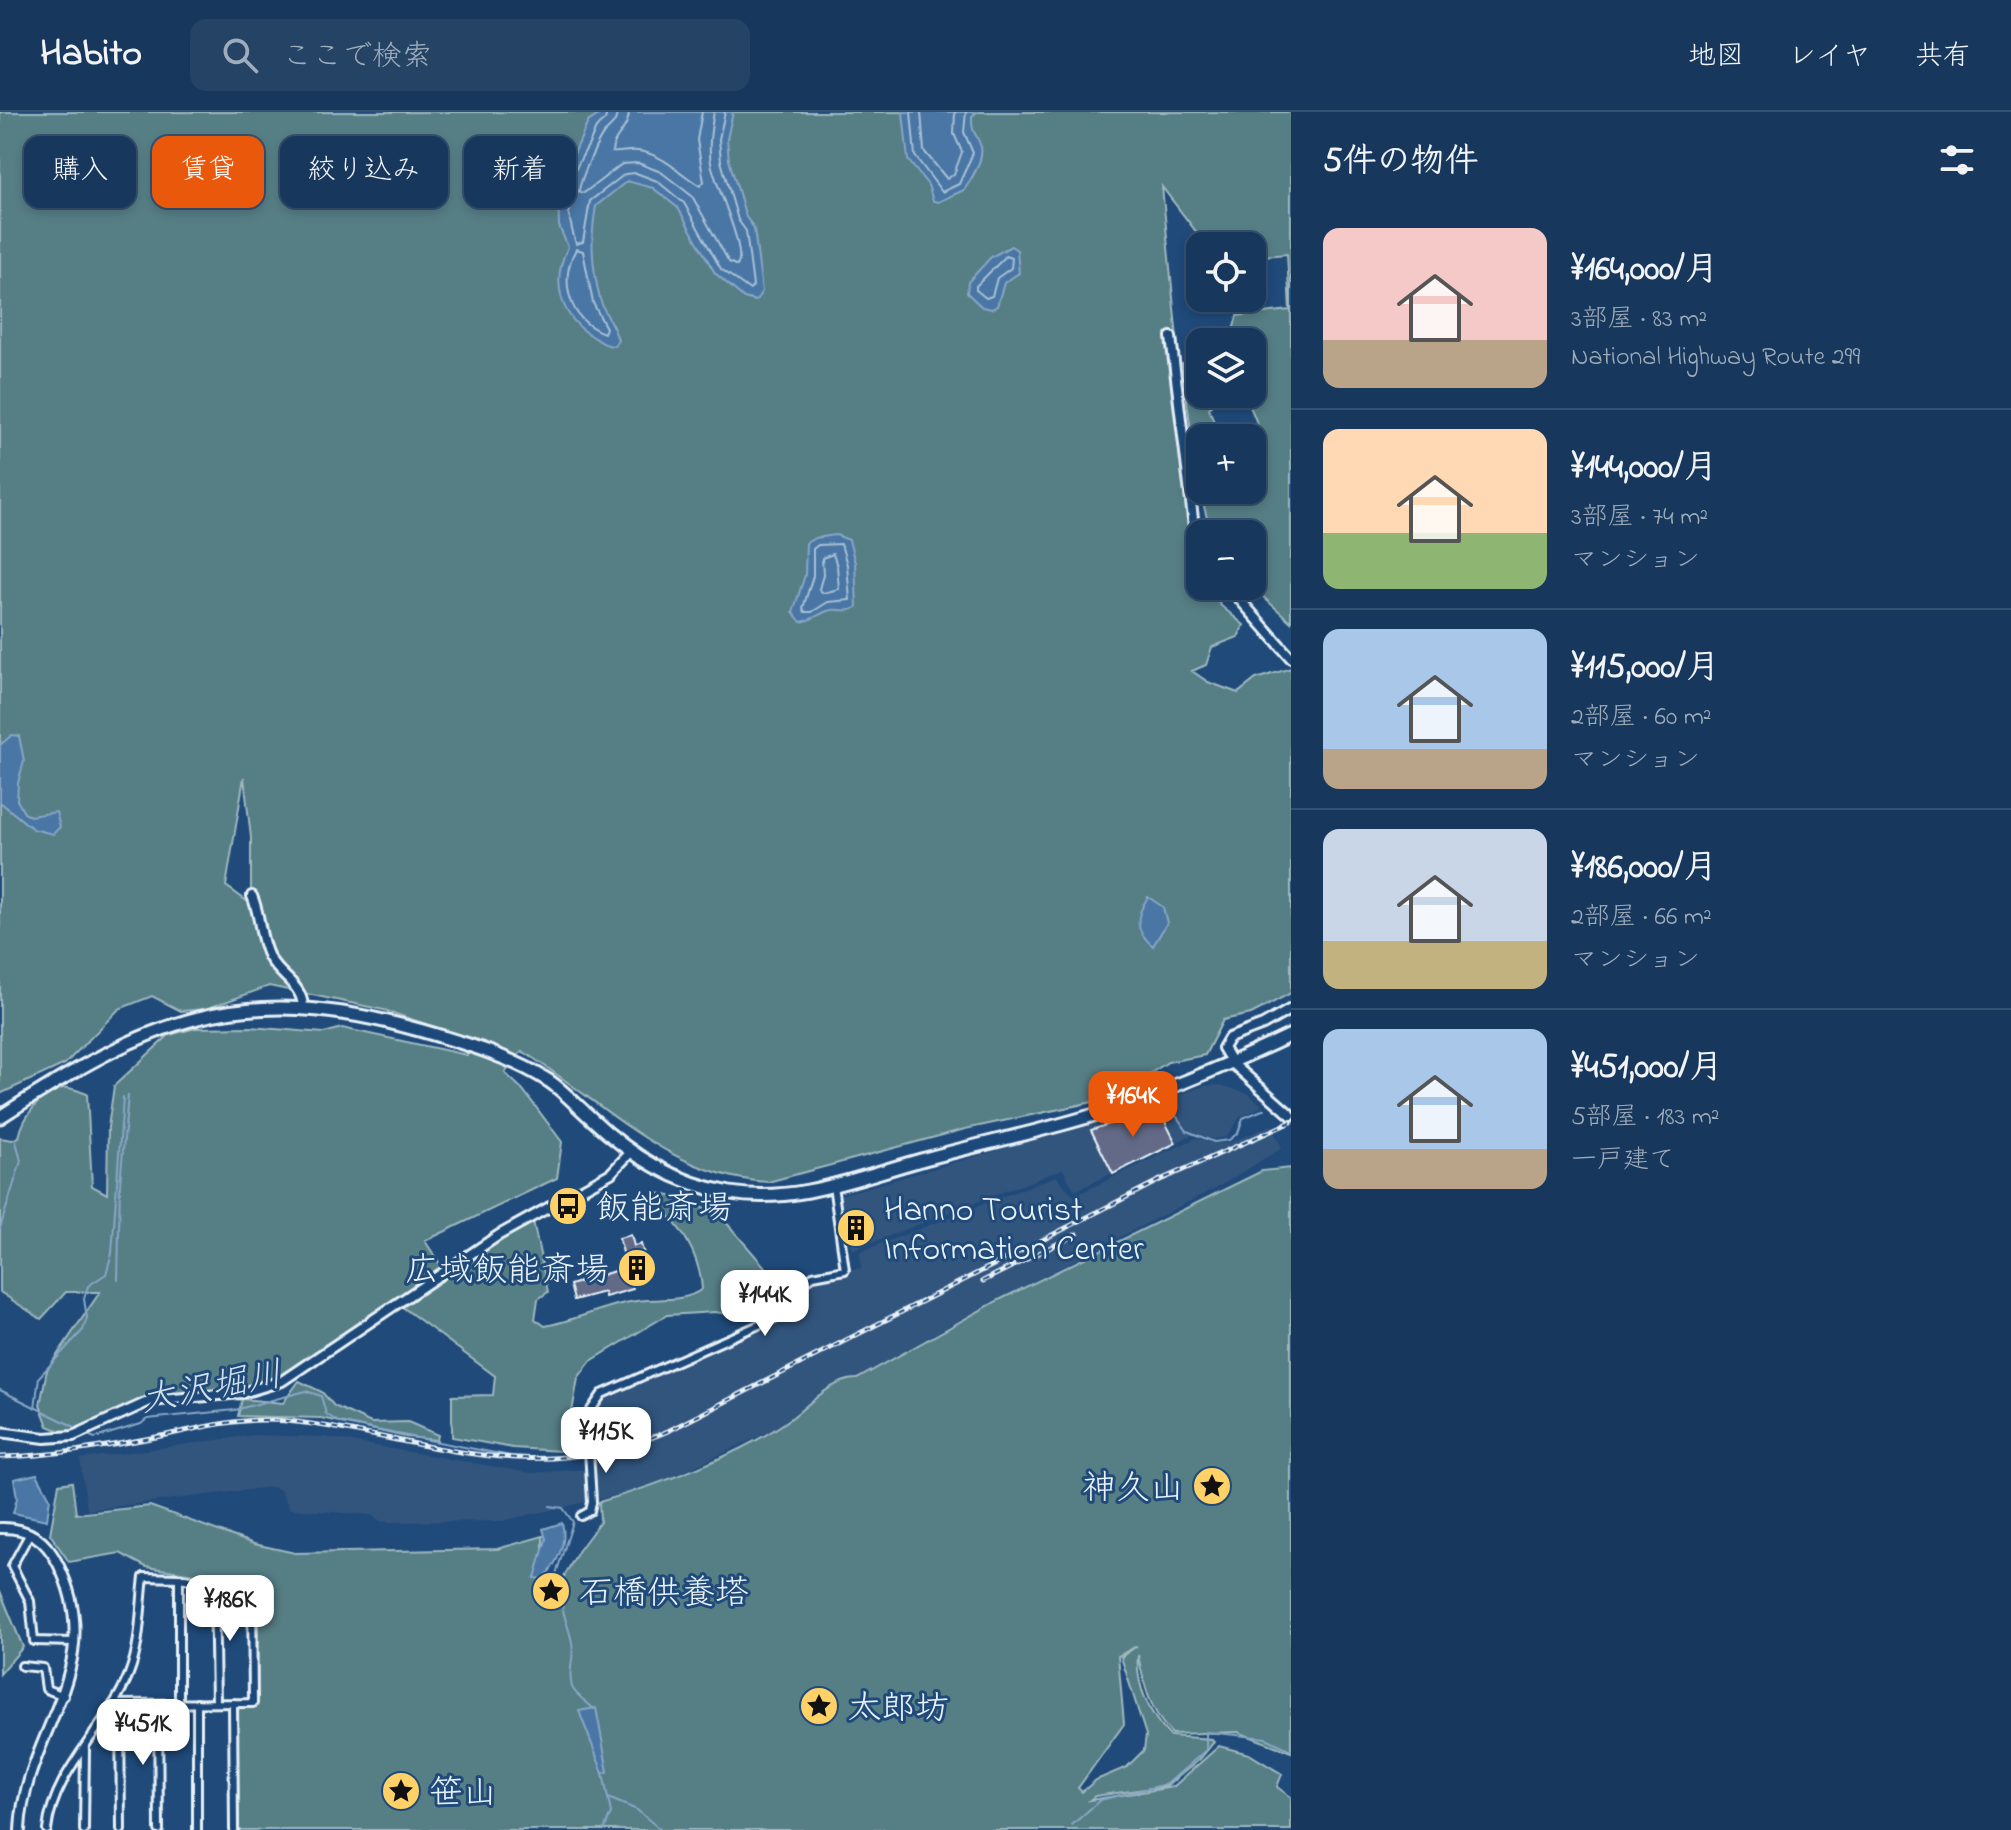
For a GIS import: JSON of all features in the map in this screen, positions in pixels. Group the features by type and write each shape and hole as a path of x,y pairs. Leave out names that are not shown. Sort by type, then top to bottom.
{"highway":[{"path":"0,1117 98,1056 156,1030 223,1013 303,1007 399,1024 517,1063 559,1089 631,1152 674,1176 728,1192 790,1195 1095,1114 1232,1063 1291,1035"}],"street":[{"path":"1171,337 1193,520"},
{"path":"1240,600 1290,658"},
{"path":"252,896 264,946 281,973 300,990 303,1007"},
{"path":"1291,1009 1263,1025 1229,1038 1223,1048 1232,1063 1291,1115"},
{"path":"0,1432 45,1438 73,1436 150,1401 242,1393 282,1381 499,1235 611,1173 631,1152"},
{"path":"581,1516 590,1511 592,1502 589,1450 591,1410 602,1394 777,1317 784,1310 789,1295 810,1278 820,1273 845,1270 833,1185"},
{"path":"0,1528 30,1533 50,1549 61,1569 73,1617 74,1642 64,1696 29,1773 20,1830"},
{"path":"30,1533 12,1566 30,1601 34,1641 74,1642"},
{"path":"47,1830 54,1799 116,1704 133,1662 144,1577 179,1578 252,1590 253,1703 116,1704"},
{"path":"179,1578 179,1704"},
{"path":"214,1584 216,1703"},
{"path":"22,1666 43,1668 46,1689 64,1696"},
{"path":"197,1703 197,1830"},
{"path":"233,1703 234,1830"},
{"path":"116,1704 121,1830"},
{"path":"158,1704 159,1830"},
{"path":"84,1830 85,1749"}],"shaded area":[{"path":"1221,1085 1249,1094 1263,1106 1240,1117 1226,1137 1213,1139 1194,1134 1075,1191 1063,1169 852,1250 840,1195 1101,1121 1204,1086"},
{"path":"1271,1125 1282,1148 1223,1184 952,1324 857,1379 843,1379 781,1426 649,1488 502,1521 382,1522 371,1515 290,1509 280,1490 271,1487 87,1510 80,1459 253,1435 324,1437 531,1473 590,1469 588,1431 596,1400 777,1317 787,1298 820,1273 861,1268 860,1252 1056,1176 1074,1196 1196,1138 1229,1143"}],"green space":[{"path":"0,112 1291,112 1291,622 1266,600 1266,520 1207,520 1203,504 1266,504 1266,424 1257,424 1251,408 1266,408 1266,328 1234,328 1237,316 1290,310 1287,254 1266,256 1266,232 1196,232 1162,187 1186,429 1186,504 1193,504 1195,520 1186,520 1186,600 1218,600 1244,625 1238,637 1212,647 1206,665 1192,671 1208,682 1238,693 1256,679 1291,668 1291,993 1251,1014 1223,1020 1205,1055 1168,1062 1112,1098 965,1129 768,1182 732,1177 698,1166 667,1151 522,1051 505,1073 523,1090 562,1142 557,1178 425,1241 446,1273 533,1221 548,1292 538,1299 535,1319 545,1326 619,1304 694,1294 702,1289 697,1262 679,1229 654,1198 658,1193 691,1201 725,1221 785,1290 779,1308 758,1319 715,1312 667,1315 591,1361 578,1378 572,1412 580,1420 578,1439 560,1451 513,1448 452,1437 452,1396 493,1395 495,1376 393,1300 363,1328 262,1388 150,1401 73,1436 48,1426 40,1405 47,1370 100,1292 66,1292 41,1319 0,1292 0,1138 12,1140 19,1137 30,1112 43,1098 50,1092 67,1088 87,1094 92,1186 107,1194 108,1127 114,1086 169,1035 196,1028 250,1027 324,1033 342,1028 467,1055 470,1039 384,1010 269,986 206,1009 181,1011 152,996 119,1009 65,1064 0,1094","holes":["244,777 251,838 251,904 226,886"]},
{"path":"1186,363 1186,394 1182,364"},
{"path":"1188,408 1209,408 1215,424 1190,424"},
{"path":"1291,1168 1291,1752 1238,1732 1172,1734 1153,1707 1138,1655 1142,1688 1150,1709 1163,1728 1170,1736 1212,1739 1214,1742 1200,1759 1167,1786 1095,1796 1090,1800 1173,1787 1219,1746 1249,1754 1282,1774 1277,1787 1291,1797 1291,1830 239,1830 237,1711 240,1707 256,1707 259,1583 146,1567 120,1553 69,1562 50,1534 59,1484 72,1482 76,1514 150,1506 254,1544 295,1553 497,1549 543,1536 543,1558 535,1578 562,1580 600,1522 599,1502 672,1478 724,1456 771,1432 839,1383 857,1379 999,1300 1262,1171","holes":["1137,1646 1121,1657 1146,1735 1144,1750 1127,1767 1096,1780 1082,1792 1078,1788 1124,1724 1118,1656"]},
{"path":"299,1381 322,1392 334,1406 371,1423 408,1422 438,1435 437,1440 406,1437 321,1418 238,1416 242,1399 283,1403"},
{"path":"0,1591 23,1647 0,1674"}],"water":[{"path":"603,112 733,112 727,139 729,160 746,217 754,228 762,291 756,301 744,298 715,273 678,208 653,188 627,181 596,206 593,230 597,287 618,340 615,346 608,345 581,328 565,308 561,296 560,272 568,247 559,226 558,208 576,208 576,150 588,122"},
{"path":"903,112 977,112 972,116 972,122 981,147 981,157 964,190 938,202 933,201 928,185 908,160"},
{"path":"1011,246 1017,250 1019,273 1004,283 997,306 992,309 982,307 967,293 968,282 991,257"},
{"path":"836,535 849,540 855,563 857,607 828,611 801,622 793,612 805,575 806,543 815,538"},
{"path":"12,735 19,736 24,761 17,800 24,813 30,816 56,812 60,827 53,834 33,829 0,802 0,745"},
{"path":"1148,897 1163,907 1167,923 1153,946 1142,934 1138,923"},
{"path":"37,1474 50,1498 47,1520 13,1513 17,1498 14,1479"},
{"path":"562,1523 564,1538 557,1560 543,1579 535,1578 546,1539 543,1529"},
{"path":"596,1708 608,1772 603,1773 579,1711"}],"building":[{"path":"1158,1108 1176,1143 1113,1174 1091,1130"},
{"name":"広域飯能斎場","path":"631,1235 634,1246 641,1244 645,1258 641,1259 646,1277 641,1278 642,1282 632,1285 633,1289 605,1297 604,1292 574,1300 570,1285 627,1267 619,1238"}],"waterway":[{"path":"118,1280 120,1184 128,1095"},
{"path":"35,1408 39,1377 83,1330 87,1318 84,1299 88,1286 106,1274 112,1253 123,1097"},
{"path":"1167,1103 1187,1131 1214,1142 1229,1140 1238,1133 1243,1118 1265,1109"},
{"path":"0,1228 21,1161 16,1141"},
{"name":"大沢堀川","path":"0,1390 77,1428"},
{"name":"大沢堀川","path":"90,1436 95,1438 141,1424 147,1419 235,1410 306,1391 321,1396 326,1414 340,1423 516,1457"},
{"path":"550,1506 563,1508 573,1522 553,1583 563,1588 563,1610 573,1649 572,1687 594,1709"},
{"path":"1072,1825 1100,1800 1167,1784 1206,1750 1206,1732 1266,1738 1291,1750"},
{"path":"603,1773 611,1813 604,1830"},
{"path":"608,1798 637,1810 661,1830"}],"railway":[{"path":"0,1457 78,1450 250,1420 307,1423 488,1456 559,1458 631,1445 668,1431 1158,1181 1291,1122"},
{"path":"983,1281 1077,1234"}],"place":[{"name":"飯能斎場","path":"568,1206"},
{"name":"Hanno Tourist Information Center","path":"856,1228"},
{"name":"広域飯能斎場","path":"637,1268"},
{"name":"神久山","path":"1212,1486"},
{"name":"石橋供養塔","path":"551,1591"},
{"name":"太郎坊","path":"819,1706"},
{"name":"笹山","path":"401,1791"}]}
